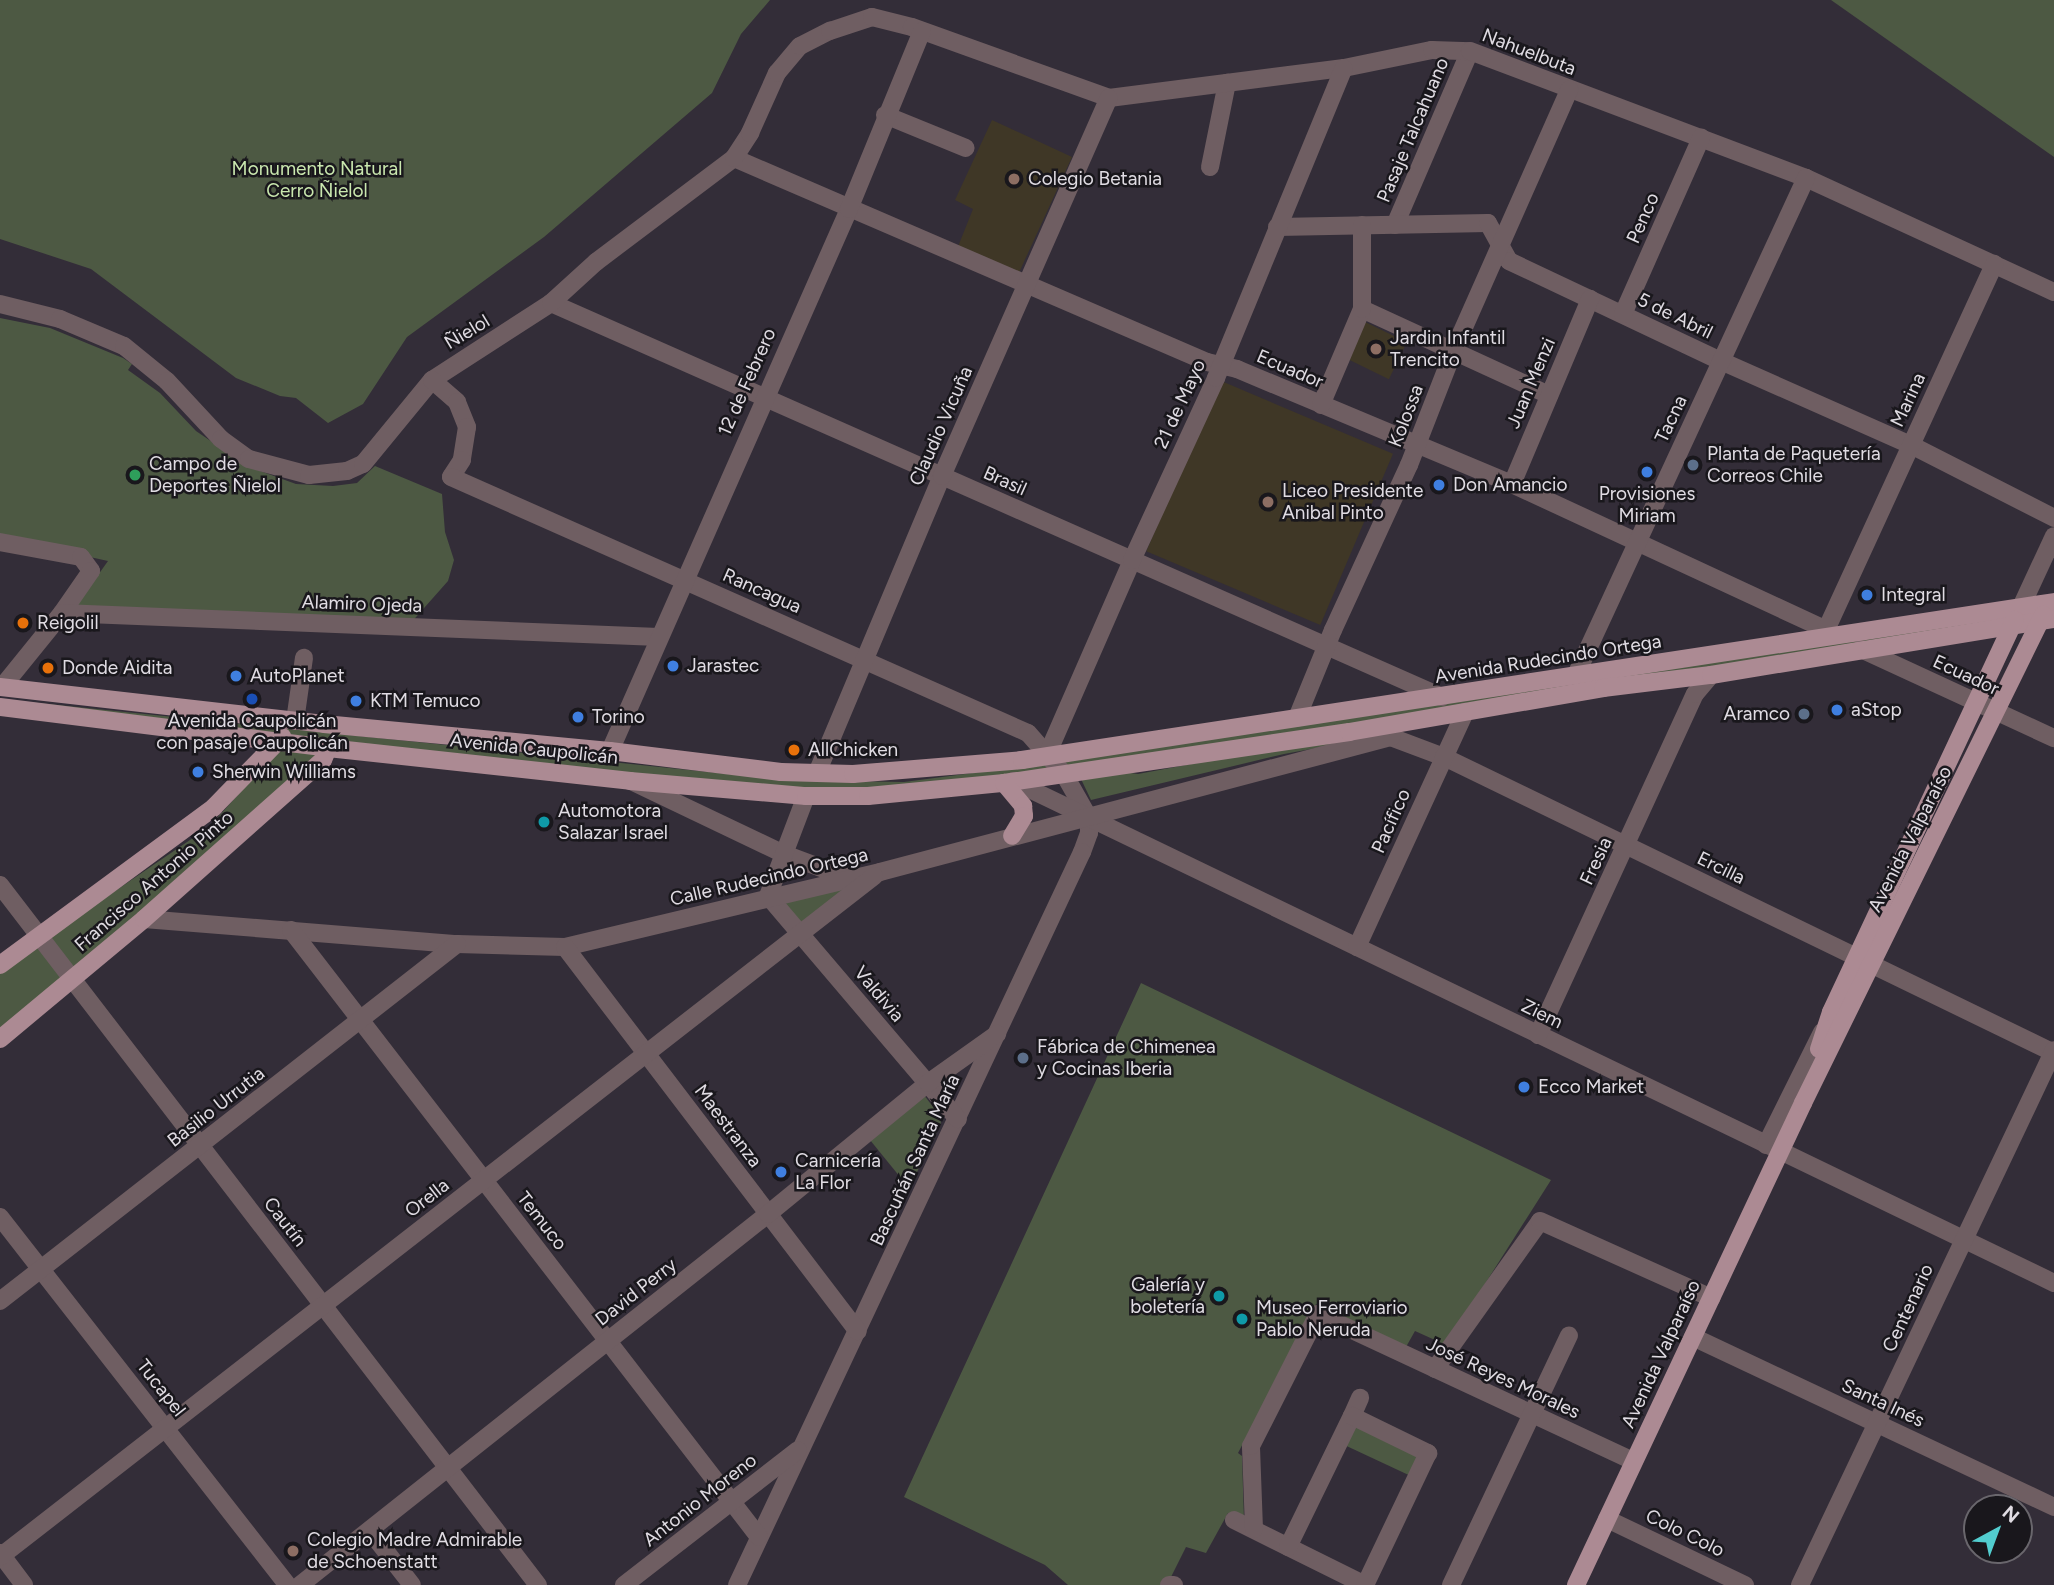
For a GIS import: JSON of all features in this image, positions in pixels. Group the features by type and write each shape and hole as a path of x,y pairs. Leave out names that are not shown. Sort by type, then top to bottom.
{"main road":[{"name":"Avenida Rudecindo Ortega","path":"1048,755 1575,677 1823,632 2021,607 2050,608"},
{"name":"Avenida Valparaíso","path":"1576,1585 1711,1298 1773,1148 1803,1103 1975,702 2021,607"},
{"name":"Avenida Rudecindo Ortega","path":"1064,774 2012,626 2050,608"},
{"name":"Avenida Valparaíso","path":"1803,1103 1831,1012 1863,961 2050,608"},
{"name":"Avenida Caupolicán","path":"1,688 303,722 610,751 781,772 853,774 970,766 1048,755"},
{"name":"Avenida Caupolicán","path":"0,707 328,748 630,781 806,796 868,796 1064,774"},
{"name":"Francisco Antonio Pinto","path":"0,965 214,807 276,741 303,722"},
{"path":"499,765 503,741"},
{"name":"Francisco Antonio Pinto","path":"0,1039 144,919 323,760 328,748"},
{"path":"558,772 585,770 610,751"},
{"path":"806,796 819,786 853,774"},
{"path":"1008,782 1024,806 1024,816 1012,836"}],"street":[{"name":"Ñielol","path":"0,304 60,319 124,346 167,381 236,452 287,471 327,475 347,471 363,464 432,380 551,303 596,262 734,158 750,134 777,73 800,46 841,27 872,17 922,31"},
{"name":"Nahuelbuta","path":"922,31 1109,98 1344,68 1432,50 1470,51 1806,178 2054,292"},
{"name":"12 de Febrero","path":"610,751 763,397 849,209 885,115 922,31"},
{"name":"Pasaje Talcahuano","path":"1395,225 1470,51"},
{"name":"21 de Mayo","path":"1048,755 1132,560 1222,365 1344,68"},
{"path":"1210,167 1227,82"},
{"name":"Kolossa","path":"1297,718 1326,645 1417,445 1499,245 1569,90"},
{"name":"Claudio Vicuña","path":"817,774 863,658 1109,98"},
{"path":"885,115 966,148"},
{"name":"Penco","path":"1623,314 1701,138"},
{"name":"Ecuador","path":"734,158 1207,362 1222,365 1512,484 1639,542 1823,632"},
{"name":"Tacna","path":"1575,677 1806,178"},
{"name":"5 de Abril","path":"1277,227 1488,223 1509,261 1721,361 1911,445 2054,518"},
{"path":"1321,405 1362,309 1362,225"},
{"name":"Marina","path":"1823,632 1994,264"},
{"name":"Juan Menzi","path":"1512,484 1590,299"},
{"name":"Brasil","path":"551,303 1442,697"},
{"path":"1362,309 1549,395"},
{"name":"Rancagua","path":"432,380 457,401 467,427 462,460 451,477 1028,733 1048,755"},
{"name":"Avenida Valparaíso","path":"2021,607 2054,536"},
{"path":"0,542 85,559 90,571 62,613 1,688"},
{"name":"Alamiro Ojeda","path":"62,613 659,637"},
{"name":"Ecuador","path":"1861,649 2054,738"},
{"path":"303,722 304,658"},
{"name":"Fresia","path":"1538,1035 1691,703 1711,675"},
{"path":"1672,680 1691,703"},
{"name":"Pacífico","path":"1357,947 1465,712"},
{"name":"Ercilla","path":"1367,727 1444,757 2054,1052"},
{"name":"Calle Rudecindo Ortega","path":"144,919 457,944 565,947 880,872 1391,737"},
{"path":"1048,755 1064,774 1089,818"},
{"path":"630,781 784,854 851,879"},
{"name":"Ziem","path":"1008,782 1089,818 2054,1283"},
{"path":"768,897 806,796"},
{"name":"Bascuñán Santa María","path":"737,1585 1082,852 1089,833 1089,818"},
{"name":"Orella","path":"1,1555 880,872"},
{"name":"Cautín","path":"0,885 538,1585"},
{"name":"Valdivia","path":"768,897 958,1119"},
{"name":"Temuco","path":"291,930 760,1537"},
{"name":"Basilio Urrutia","path":"0,1301 201,1147 457,944"},
{"name":"Maestranza","path":"565,947 858,1331"},
{"name":"Avenida Valparaíso","path":"1773,1148 1831,1012"},
{"name":"David Perry","path":"300,1585 449,1469 928,1083 999,1032"},
{"name":"Centenario","path":"1800,1585 2054,1052"},
{"name":"Tucapel","path":"0,1217 288,1585"},
{"path":"1435,1369 1540,1221 1711,1298"},
{"name":"José Reyes Morales","path":"1254,1529 1251,1446 1318,1314 1633,1461"},
{"path":"1451,1585 1569,1335"},
{"name":"Santa Inés","path":"1693,1337 2054,1507"},
{"path":"1288,1547 1360,1398"},
{"path":"1352,1416 1428,1453"},
{"path":"1234,1520 1365,1585 1437,1436"},
{"name":"Antonio Moreno","path":"624,1585 802,1447"},
{"name":"Colo Colo","path":"1607,1519 1745,1585"},
{"path":"370,1531 412,1585"},
{"path":"1,1555 24,1585"}],"shaded area":[{"name":"Colegio Betania","path":"992,120 1072,157 1017,277 957,249 973,209 955,200"},
{"name":"Jardin Infantil Trencito","path":"1361,320 1407,342 1389,379 1343,357"},
{"name":"Liceo Presidente Anibal Pinto","path":"1219,380 1393,454 1320,625 1146,551"}],"green space":[{"name":"Monumento Natural Cerro Ñielol","path":"0,0 770,0 741,34 712,93 544,237 407,337 363,404 328,423 296,398 280,396 236,378 91,269 0,239"},
{"path":"1831,0 2054,0 2054,157"},
{"name":"Campo de Deportes Ñielol","path":"0,318 50,328 123,358 132,364 128,370 160,393 196,431 249,467 296,484 333,486 357,483 375,466 442,494 445,532 454,560 448,581 409,625 73,610 108,561 0,537"},
{"path":"2000,616 1997,622 1698,671 1010,775 868,791 801,789 630,776 0,699 786,780 904,782 1048,763"},
{"path":"1366,731 1360,740 1284,754 1091,800 1081,779 1123,772 1138,774"},
{"path":"281,747 316,749 316,757 86,962 0,1032 0,974 58,930 209,827"},
{"path":"852,884 803,927 782,901"},
{"path":"1141,983 1551,1180 1446,1345 1415,1331 1406,1347 1316,1304 1238,1453 1242,1456 1244,1521 1228,1513 1206,1553 1186,1547 1167,1585 1068,1585 1045,1565 904,1497"},
{"path":"924,1095 940,1116 941,1124 909,1188 870,1140"},
{"path":"1354,1423 1422,1455 1412,1476 1344,1445"}],"place":[{"name":"Colegio Betania","path":"1014,179"},
{"name":"Jardin Infantil Trencito","path":"1376,349"},
{"name":"Planta de Paquetería Correos Chile","path":"1693,465"},
{"name":"Provisiones Miriam","path":"1647,472"},
{"name":"Campo de Deportes Ñielol","path":"135,475"},
{"name":"Don Amancio","path":"1439,485"},
{"name":"Liceo Presidente Anibal Pinto","path":"1268,502"},
{"name":"Integral","path":"1867,595"},
{"name":"Reigolil","path":"23,623"},
{"name":"Jarastec","path":"673,666"},
{"name":"Donde Aidita","path":"48,668"},
{"name":"AutoPlanet","path":"236,676"},
{"name":"Avenida Caupolicán con pasaje Caupolicán","path":"252,699"},
{"name":"KTM Temuco","path":"356,701"},
{"name":"aStop","path":"1837,710"},
{"name":"Aramco","path":"1804,714"},
{"name":"Torino","path":"578,717"},
{"name":"AllChicken","path":"794,750"},
{"name":"Sherwin Williams","path":"198,772"},
{"name":"Automotora Salazar Israel","path":"544,822"},
{"name":"Fábrica de Chimenea y Cocinas Iberia","path":"1023,1058"},
{"name":"Ecco Market","path":"1524,1087"},
{"name":"Carnicería La Flor","path":"781,1172"},
{"name":"Galería y boletería","path":"1219,1296"},
{"name":"Museo Ferroviario Pablo Neruda","path":"1242,1319"},
{"name":"Colegio Madre Admirable de Schoenstatt","path":"293,1551"}]}
